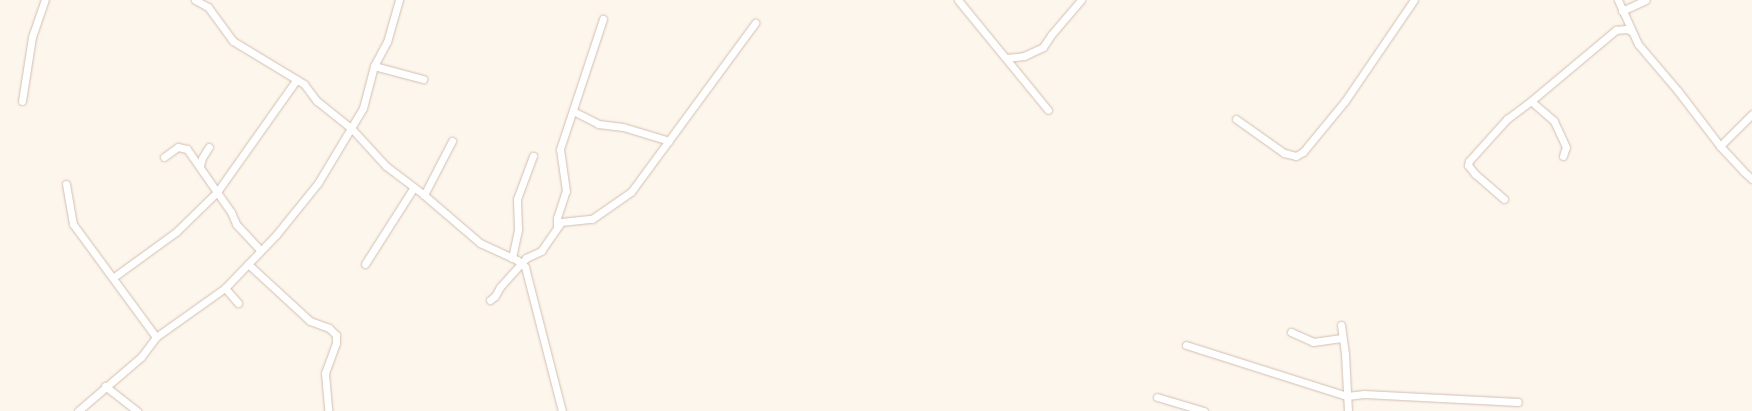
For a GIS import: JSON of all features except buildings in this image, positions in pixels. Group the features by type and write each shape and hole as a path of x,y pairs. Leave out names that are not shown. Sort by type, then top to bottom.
{"street":[{"path":"22,101 29,68 32,37 45,0"},
{"path":"196,0 208,7 213,12 218,23 233,41 304,84 317,101 352,129 386,166 424,195 480,243 512,258 525,267 529,278 541,335 562,411"},
{"path":"78,411 105,386 119,377 141,357 156,337 225,288 297,211 318,184 352,129 363,108 374,66 387,42 399,0"},
{"path":"958,0 1048,110"},
{"path":"1006,58 1024,56 1043,47 1051,35 1081,0"},
{"path":"1236,119 1284,153 1296,156 1303,152 1345,101 1414,0"},
{"path":"1618,0 1638,44 1678,91 1720,146 1752,179"},
{"path":"1622,11 1646,0"},
{"path":"557,226 557,218 566,190 560,149 603,19"},
{"path":"490,300 526,258 541,251 551,239 557,226 561,222 592,219 631,192 754,23"},
{"path":"1504,199 1468,165 1469,161 1503,123 1616,30 1626,29 1631,31"},
{"path":"374,66 423,79"},
{"path":"114,277 176,232 217,192 297,79"},
{"path":"1531,101 1554,121 1566,147 1563,156"},
{"path":"573,111 598,124 624,127 669,141"},
{"path":"1720,146 1752,114"},
{"path":"424,195 452,141"},
{"path":"164,157 178,147 187,149 231,212 236,224 260,250"},
{"path":"200,166 202,158 209,147"},
{"path":"512,258 518,229 517,199 533,156"},
{"path":"66,184 73,224 114,277 156,337"},
{"path":"365,264 414,187"},
{"path":"248,264 310,321 329,328 336,335 336,343 325,373 328,411"},
{"path":"225,288 238,303"},
{"path":"1340,325 1348,411"},
{"path":"1292,332 1313,342 1342,338"},
{"path":"1186,344 1347,396 1364,394 1518,402"},
{"path":"105,386 137,411"},
{"path":"1157,397 1204,411"}]}
